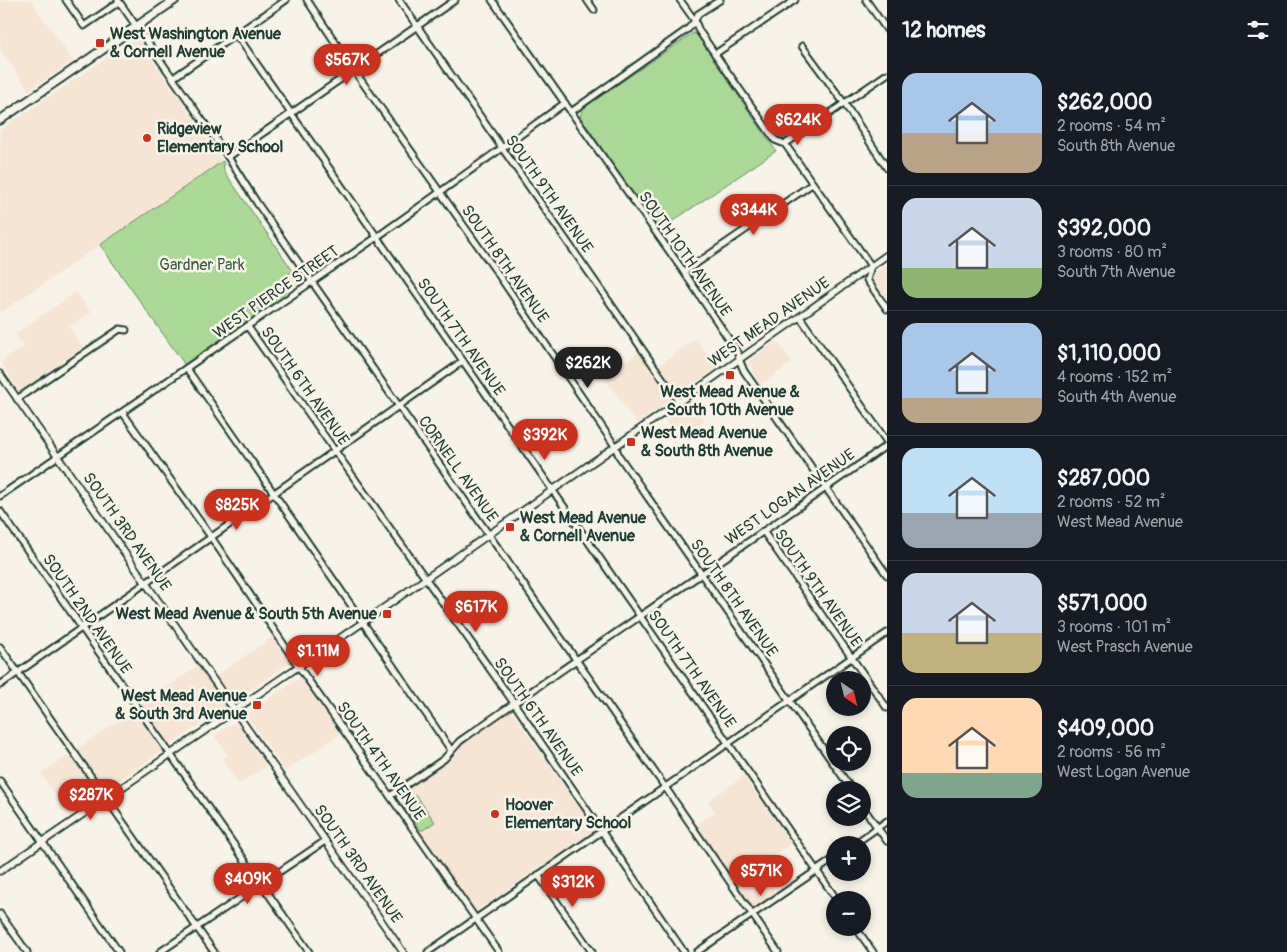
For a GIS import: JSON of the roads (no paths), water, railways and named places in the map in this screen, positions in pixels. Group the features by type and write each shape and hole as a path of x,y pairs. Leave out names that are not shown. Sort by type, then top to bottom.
{"main road":[{"path":"0,120 175,0"}],"street":[{"path":"66,0 84,26 119,1"},
{"path":"172,78 286,0"},
{"name":"SOUTH 8TH AVENUE","path":"306,0 353,70 498,274 620,456 846,781"},
{"name":"SOUTH 9TH AVENUE","path":"399,0 679,402"},
{"path":"228,158 290,113 455,0"},
{"name":"SOUTH 10TH AVENUE","path":"492,0 684,272 738,353 744,371 887,574"},
{"path":"587,0 594,10"},
{"path":"680,0 695,21 699,31 775,140 785,144 871,266 867,280 887,309"},
{"path":"570,112 688,30 698,14 720,0"},
{"path":"715,54 795,0"},
{"path":"866,0 887,30"},
{"name":"CORNELL AVENUE","path":"119,1 257,203 577,660 778,952"},
{"name":"SOUTH 7TH AVENUE","path":"236,34 831,891"},
{"path":"802,46 844,103 887,168"},
{"path":"785,144 887,74"},
{"name":"WEST PIERCE STREET","path":"0,496 313,282 564,104"},
{"path":"684,272 812,184"},
{"name":"WEST MEAD AVENUE","path":"0,871 426,579 887,255"},
{"path":"800,317 887,443"},
{"name":"SOUTH 6TH AVENUE","path":"248,327 514,703 684,952"},
{"path":"17,399 120,329 126,330"},
{"path":"0,685 463,361"},
{"path":"187,369 452,750"},
{"name":"SOUTH 3RD AVENUE","path":"0,374 403,952"},
{"name":"SOUTH 4TH AVENUE","path":"123,412 499,952"},
{"name":"WEST LOGAN AVENUE","path":"390,796 444,759 460,741 826,488 887,443"},
{"name":"SOUTH 2ND AVENUE","path":"0,511 309,952"},
{"name":"SOUTH 9TH AVENUE","path":"763,531 887,708"},
{"path":"428,952 887,633"},
{"path":"0,647 214,952"},
{"path":"0,781 119,952"},
{"path":"871,818 887,841"},
{"path":"866,836 887,821"},
{"path":"160,952 325,841"},
{"path":"698,952 826,864"},
{"path":"538,875 592,952"},
{"path":"0,914 27,952"},
{"path":"862,936 873,952"}],"place":[{"name":"West Washington Avenue & Cornell Avenue","path":"100,43"},
{"name":"Ridgeview Elementary School","path":"147,138"},
{"name":"West Mead Avenue & South 10th Avenue","path":"730,375"},
{"name":"West Mead Avenue & South 8th Avenue","path":"631,442"},
{"name":"West Mead Avenue & Cornell Avenue","path":"510,527"},
{"name":"West Mead Avenue & South 5th Avenue","path":"387,614"},
{"name":"West Mead Avenue & South 3rd Avenue","path":"257,705"},
{"name":"Hoover Elementary School","path":"495,814"}],"park label":[{"name":"Gardner Park","path":"202,265"}]}
